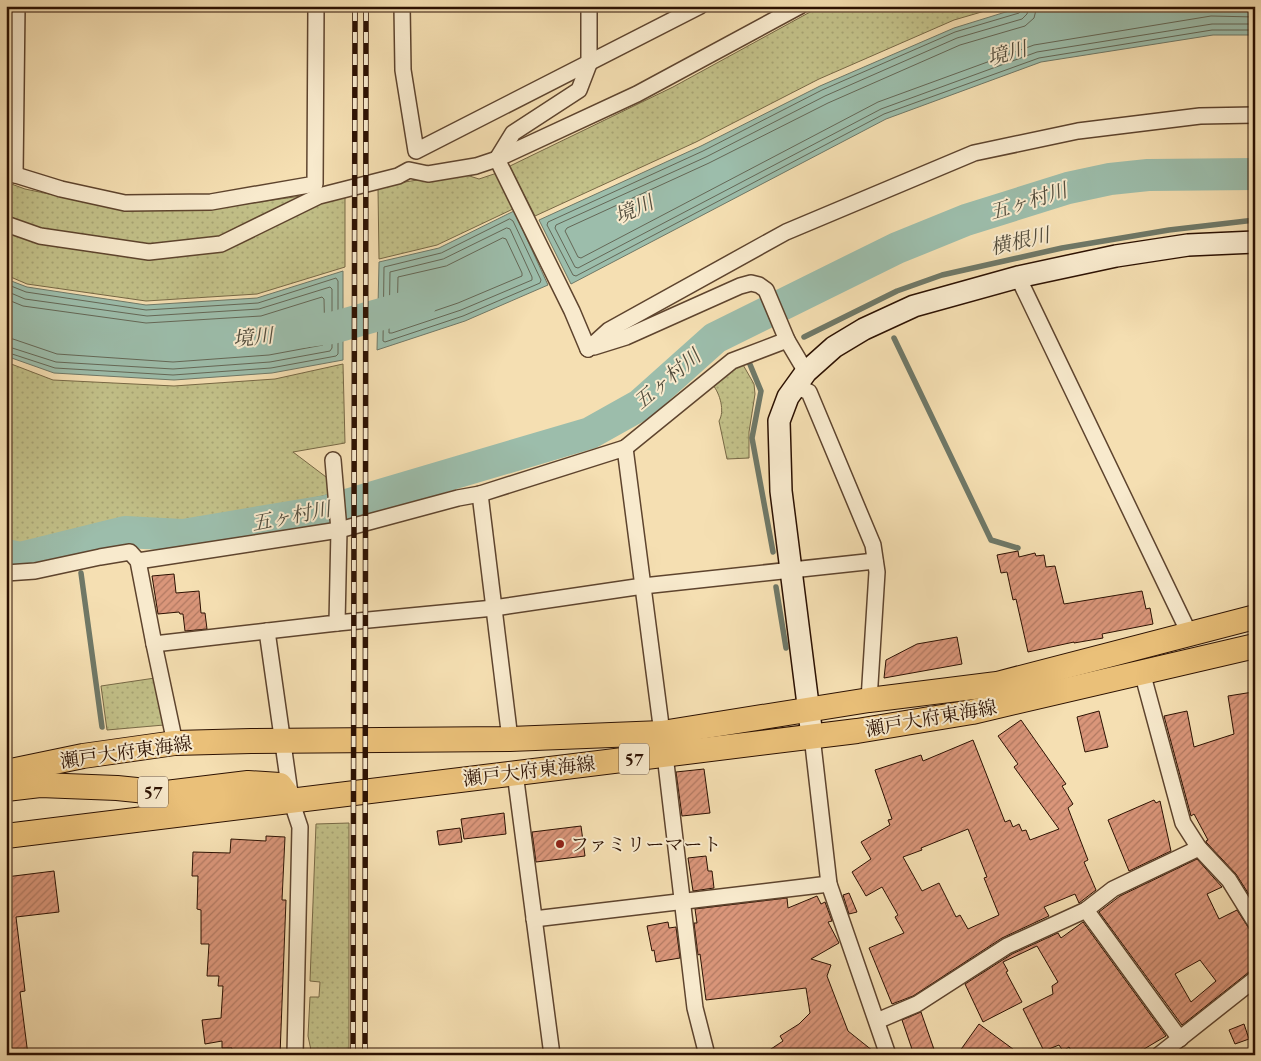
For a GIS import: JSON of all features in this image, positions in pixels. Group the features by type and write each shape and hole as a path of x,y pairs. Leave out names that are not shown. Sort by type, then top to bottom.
{"main road":[{"name":"瀬戸大府東海線","path":"6,836 515,773 663,744 808,709 997,684 1255,617"},
{"name":"瀬戸大府東海線","path":"6,772 83,756 175,743 510,739 663,744 812,736 972,712 1255,646"},
{"name":"57","path":"6,789 40,786 117,788 166,793 248,783 280,785 291,800"}],"street":[{"path":"16,6 11,173 61,189 126,203 211,202 317,190 398,176 409,170 428,174 476,166 497,159 637,94 800,6"},
{"path":"316,6 317,190"},
{"path":"402,6 403,70 416,151 409,170"},
{"path":"497,159 513,133 579,90 588,64 589,6"},
{"path":"416,151 700,6"},
{"path":"588,348 609,330 786,232 974,153 1078,131 1200,116 1255,115"},
{"path":"497,159 572,311 588,348"},
{"path":"6,224 40,236 150,252 221,244 317,190"},
{"path":"888,1055 829,884 781,491 779,421 788,397 800,379 834,347 885,318 914,306 1018,277 1116,256 1188,244 1255,242"},
{"path":"1018,277 1190,635"},
{"path":"588,348 626,337 740,286 751,283 759,285 766,290 786,337 800,379 809,392 872,545 877,572 869,700"},
{"path":"138,561 339,529 480,494 625,448 732,361 786,337"},
{"path":"625,448 695,1008 707,1055"},
{"path":"332,460 339,529 337,622"},
{"path":"480,494 510,739"},
{"path":"6,573 35,572 130,552 138,561 175,743"},
{"path":"154,644 337,622 494,608 643,586 875,561"},
{"path":"267,631 291,800 300,827 295,1055"},
{"path":"1142,672 1183,823 1200,848 1228,880 1255,922"},
{"path":"515,773 552,1055"},
{"path":"877,1021 917,1004 1007,946 1086,910 1113,889 1200,848"},
{"path":"534,918 829,884"},
{"path":"1086,910 1180,1039"},
{"path":"1159,1055 1252,987"}],"shaded area":[{"path":"821,6 1002,6 954,20 819,79 696,142 535,216 510,166 673,87"},
{"path":"460,173 479,179 497,173 513,209 437,245 379,259 378,189 399,183"},
{"path":"6,182 25,189 121,209 211,209 301,196 322,202 345,197 345,267 257,294 146,301 27,284 6,275"},
{"path":"6,362 53,380 174,386 275,379 343,364 345,443 293,452 330,480 331,494 182,529 124,523 20,550 6,547"},
{"path":"742,363 754,384 755,394 749,432 749,458 727,459 719,421 722,412 721,403 713,385 735,366"},
{"path":"155,678 164,725 107,730 101,686"},
{"path":"349,823 349,1055 312,1055 308,1036 310,997 319,997 320,982 310,981 316,824"}],"water":[{"path":"1025,6 1255,6 1255,35 1213,35 1041,62 886,119 571,284 539,220 701,146 820,86 954,28"},
{"path":"514,211 548,285 465,321 377,350 379,262 439,248"},
{"path":"343,271 343,360 272,373 174,380 54,373 6,356 6,279 27,287 146,305 257,298"}],"building":[{"path":"1018,551 1019,557 1035,553 1036,556 1044,555 1046,567 1055,566 1064,604 1142,591 1146,609 1150,608 1153,624 1102,634 1103,638 1028,652 1016,599 1013,600 1007,572 1001,573 997,555"},
{"path":"174,574 176,593 199,591 201,613 205,613 207,629 185,631 183,614 179,612 158,614 152,576"},
{"path":"957,637 962,664 884,678 886,660 917,644"},
{"path":"1253,692 1255,704 1255,904 1236,874 1206,842 1208,840 1194,814 1191,816 1164,716 1187,711 1194,747 1234,734 1228,696"},
{"path":"1099,711 1108,747 1085,752 1077,717"},
{"path":"1021,720 1066,784 1062,786 1073,804 1068,808 1088,860 1084,862 1096,890 1079,903 1075,894 1044,907 1049,916 1002,938 913,996 892,1004 869,948 904,933 895,917 898,915 882,887 866,896 852,872 871,859 861,842 890,825 888,820 892,819 875,770 921,755 923,761 973,740 1005,822 1010,820 1013,827 1019,824 1022,831 1026,830 1030,840 1059,829 1014,767 1018,764 998,736","holes":["968,829 987,877 984,878 999,915 968,929 960,915 956,917 939,883 922,891 903,857"]},
{"path":"704,769 710,813 682,816 676,772"},
{"path":"1154,800 1156,803 1160,801 1171,851 1129,871 1108,820"},
{"path":"504,813 506,834 464,839 461,819"},
{"path":"581,826 585,856 536,862 532,832"},
{"path":"460,828 462,842 439,845 437,831"},
{"path":"266,836 285,837 282,900 286,900 280,1055 231,1055 232,1048 222,1048 222,1041 205,1044 202,1020 221,1018 223,986 218,986 219,976 207,976 209,944 201,944 201,910 197,909 198,876 192,876 193,852 230,853 231,839 266,841"},
{"path":"706,856 708,871 712,871 714,888 693,891 688,858"},
{"path":"1197,859 1222,887 1207,894 1219,919 1237,910 1250,930 1255,940 1255,970 1249,972 1182,1025 1099,912 1120,896","holes":["1200,960 1216,981 1191,1002 1175,974"]},
{"path":"54,871 59,912 16,917 25,991 20,992 28,1055 6,1055 6,877"},
{"path":"849,893 857,912 849,914 843,895"},
{"path":"817,896 821,904 825,902 832,921 828,922 839,943 811,959 831,965 827,976 848,1031 878,1055 762,1055 783,1041 780,1036 799,1024 810,1013 806,988 706,1000 694,923 697,923 695,909 787,898 788,908"},
{"path":"668,922 669,928 676,927 680,958 656,962 647,926"},
{"path":"1083,922 1166,1036 1134,1055 1074,1055 1069,1047 1063,1051 1059,1045 1044,1051 1023,1009 1053,994 1052,986 1058,982 1037,946 1003,962 1008,971 1006,972 1022,1002 983,1022 965,984 1012,954 1058,933 1061,938"},
{"path":"921,1012 936,1055 914,1055 902,1020"},
{"path":"979,1024 1021,1055 957,1055"},
{"path":"1244,1024 1249,1039 1235,1044 1229,1030"}],"waterway":[{"name":"五ヶ村川","path":"6,555 20,558 125,532 183,535 326,511 590,433 640,405 715,338 897,248 966,220 1068,188 1110,179 1148,175 1255,174"},
{"name":"横根川","path":"804,337 897,291 942,275 1062,248 1169,230 1255,220"},
{"name":"境川","path":"299,332 332,328 421,303"},
{"path":"894,338 991,540 1018,548"},
{"name":"横根川","path":"749,362 761,391 752,438 773,552"},
{"path":"77,544 78,554"},
{"path":"81,573 102,727"},
{"name":"横根川","path":"776,587 786,648"}],"railway":[{"path":"353,1055 355,6"},
{"path":"365,1055 366,6"}],"place":[{"name":"ファミリーマート","path":"560,844"}]}
